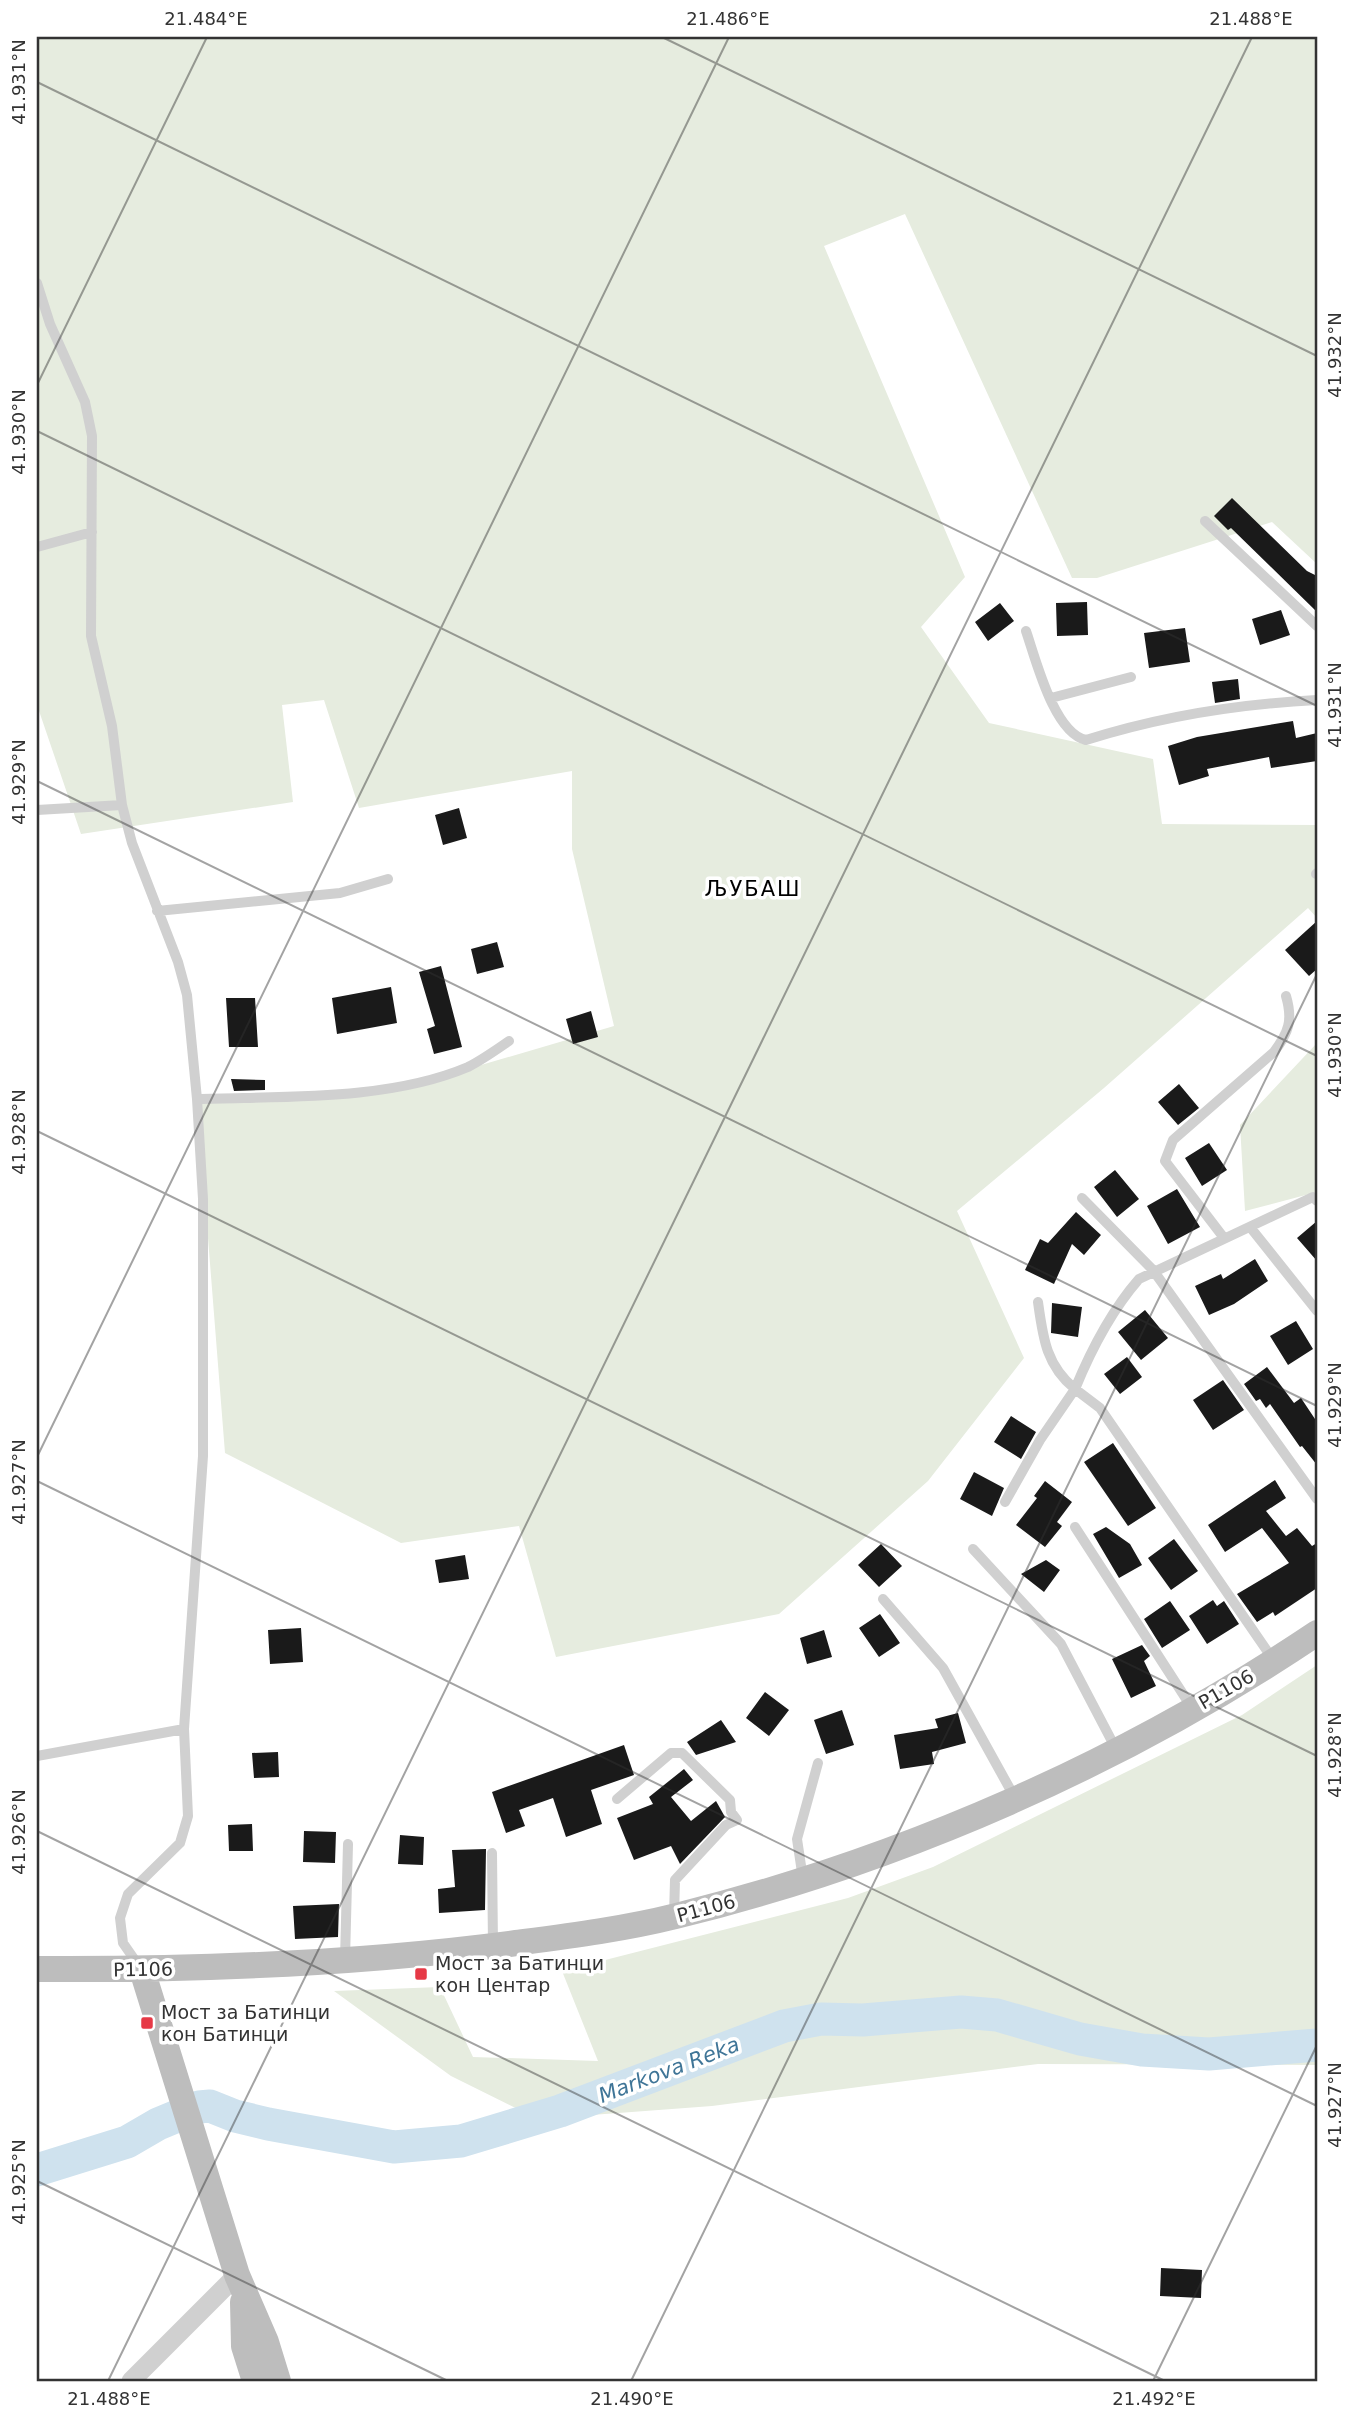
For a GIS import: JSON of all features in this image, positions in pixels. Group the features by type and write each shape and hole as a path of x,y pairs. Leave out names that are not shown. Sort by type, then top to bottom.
{"main road":[{"name":"P1106","path":"37,1969 142,1970 421,1956 674,1917 804,1880 909,1843 1015,1799 1192,1709 1275,1662 1317,1633"},
{"path":"142,1970 175,2069 239,2283 266,2342 278,2381"},
{"path":"239,2283 244,2346 255,2381"}],"street":[{"path":"131,2381 239,2283"}],"lane":[{"path":"37,283 50,324 85,402 92,436 90,636 112,726 122,805 132,843 178,962 187,995 197,1099 202,1199 203,1455 184,1729 188,1816 180,1843 128,1894 120,1918 123,1943 142,1970"},
{"path":"1205,521 1317,625"},
{"path":"37,547 92,533"},
{"path":"1026,631 1051,698 1068,730 1076,738 1086,740 1171,716 1269,702 1317,701"},
{"path":"1051,698 1131,677"},
{"path":"37,810 122,805"},
{"path":"157,911 340,893 388,879"},
{"path":"1224,1238 1166,1161 1173,1140 1274,1052 1286,1036 1291,1027 1286,996"},
{"path":"197,1099 318,1095 420,1083 469,1066 509,1041"},
{"path":"1005,1502 1040,1440 1075,1389 1088,1357 1123,1296 1139,1279 1153,1270 1313,1197 1317,1201"},
{"path":"1082,1198 1153,1270 1317,1499"},
{"path":"1250,1227 1317,1311"},
{"path":"1038,1302 1044,1347 1060,1377 1100,1408 1275,1662"},
{"path":"1075,1527 1192,1709"},
{"path":"973,1549 1061,1644 1117,1749"},
{"path":"883,1599 943,1668 1015,1799"},
{"path":"37,1756 184,1729"},
{"path":"617,1799 671,1754 682,1753 730,1800 731,1812 737,1820 726,1825 675,1880 674,1917"},
{"path":"804,1880 797,1839 818,1763"},
{"path":"345,1960 348,1844"},
{"path":"492,1853 493,1946"}],"shaded area":[{"path":"37,37 1317,37 1317,564 1272,522 1097,578 1072,578 905,214 824,246 965,577 921,627 989,723 1153,759 1162,824 1317,825 1317,918 1308,908 1104,1088 957,1211 1024,1358 928,1481 779,1614 556,1657 519,1526 401,1543 225,1453 197,1099 318,1095 420,1083 614,1026 572,849 572,771 359,808 324,700 282,705 293,802 81,834 37,705"},
{"path":"1317,1043 1317,1192 1245,1211 1240,1125"},
{"path":"1317,1665 1317,2065 1038,2064 712,2106 538,2119 451,2076 334,1991 440,1987 473,2057 598,2061 562,1971 848,1898 933,1867 1242,1715"}],"building":[{"path":"1232,498 1307,571 1317,576 1317,612 1231,528 1228,530 1214,516"},
{"path":"1087,602 1088,635 1057,636 1056,603"},
{"path":"1000,603 1014,621 988,641 975,622"},
{"path":"1281,610 1290,635 1260,645 1252,619"},
{"path":"1185,628 1190,662 1149,668 1144,633"},
{"path":"1238,679 1240,699 1215,703 1212,682"},
{"path":"1293,721 1296,738 1317,733 1317,761 1271,768 1269,757 1207,769 1209,776 1179,785 1168,746 1197,737"},
{"path":"459,808 467,838 443,845 435,815"},
{"path":"1317,921 1317,969 1309,976 1285,950"},
{"path":"497,942 504,967 477,974 471,949"},
{"path":"441,966 462,1047 434,1054 427,1029 435,1026 419,972"},
{"path":"391,987 397,1023 337,1034 332,998"},
{"path":"226,998 255,998 258,1047 229,1047"},
{"path":"591,1011 598,1037 573,1044 566,1019"},
{"path":"231,1079 265,1080 265,1090 234,1091"},
{"path":"1179,1084 1199,1108 1178,1125 1158,1102"},
{"path":"1209,1143 1227,1170 1202,1186 1185,1158"},
{"path":"1115,1170 1139,1199 1117,1217 1094,1187"},
{"path":"1177,1189 1200,1227 1168,1244 1147,1206"},
{"path":"1076,1212 1101,1235 1084,1255 1072,1244 1054,1284 1025,1270 1040,1239 1048,1243"},
{"path":"1317,1221 1317,1261 1297,1238"},
{"path":"1255,1259 1268,1281 1234,1304 1209,1315 1195,1286 1221,1274 1223,1279"},
{"path":"1052,1303 1082,1307 1078,1337 1051,1333"},
{"path":"1145,1310 1168,1338 1141,1360 1118,1332"},
{"path":"1296,1321 1313,1349 1288,1365 1270,1336"},
{"path":"1127,1357 1142,1377 1120,1394 1104,1374"},
{"path":"1267,1367 1294,1403 1301,1398 1317,1422 1317,1465 1302,1446 1300,1447 1270,1404 1266,1408 1260,1399 1256,1401 1244,1384"},
{"path":"1223,1380 1244,1410 1213,1430 1193,1400"},
{"path":"1011,1416 1036,1432 1021,1459 994,1442"},
{"path":"1113,1443 1156,1508 1128,1526 1084,1462"},
{"path":"974,1472 1004,1488 992,1516 960,1499"},
{"path":"1275,1480 1286,1498 1266,1511 1286,1536 1297,1528 1312,1546 1317,1543 1317,1588 1275,1616 1273,1612 1257,1622 1237,1594 1289,1563 1262,1528 1225,1552 1208,1525"},
{"path":"1045,1481 1072,1502 1057,1522 1062,1526 1045,1547 1016,1525 1037,1498 1034,1496"},
{"path":"1106,1527 1130,1544 1142,1565 1119,1578 1093,1534"},
{"path":"1174,1539 1198,1571 1171,1590 1148,1558"},
{"path":"881,1544 902,1566 879,1587 858,1565"},
{"path":"465,1555 469,1579 439,1583 435,1560"},
{"path":"1046,1560 1060,1570 1044,1592 1021,1574"},
{"path":"1213,1600 1217,1606 1224,1601 1239,1624 1207,1644 1189,1616"},
{"path":"1170,1601 1190,1630 1162,1648 1144,1619"},
{"path":"880,1614 900,1643 879,1657 859,1628"},
{"path":"301,1628 303,1662 270,1664 268,1630"},
{"path":"824,1630 832,1657 807,1664 800,1638"},
{"path":"1142,1645 1150,1656 1144,1661 1156,1686 1131,1698 1112,1659"},
{"path":"765,1692 789,1710 769,1736 746,1718"},
{"path":"842,1710 854,1745 826,1754 814,1720"},
{"path":"958,1713 966,1743 932,1752 934,1764 900,1769 894,1735 938,1728 935,1719"},
{"path":"721,1720 736,1742 696,1755 687,1742"},
{"path":"624,1745 634,1775 591,1790 602,1824 566,1837 553,1798 519,1810 525,1826 506,1833 492,1792"},
{"path":"278,1752 279,1777 254,1778 252,1753"},
{"path":"684,1769 693,1780 671,1797 691,1821 716,1801 725,1817 680,1864 671,1846 634,1860 617,1818 653,1804 649,1797"},
{"path":"252,1824 253,1851 229,1851 228,1825"},
{"path":"304,1831 336,1832 335,1863 303,1862"},
{"path":"400,1835 424,1837 423,1865 398,1864"},
{"path":"486,1849 485,1910 439,1913 438,1889 455,1887 452,1850"},
{"path":"339,1904 338,1937 295,1939 293,1906"},
{"path":"1161,2268 1202,2270 1201,2298 1160,2296"}],"waterway":[{"name":"Markova Reka","path":"37,2170 127,2142 158,2124 199,2107 210,2106 235,2116 268,2124 394,2147 461,2141 560,2111 784,2026 821,2019 863,2020 961,2012 997,2015 1080,2039 1142,2050 1209,2054 1317,2045"}],"place":[{"name":"Мост за Батинци кон Центар","path":"421,1974"},
{"name":"Мост за Батинци кон Батинци","path":"147,2023"}],"district":[{"name":"ЉУБАШ","path":"753,889"}]}
